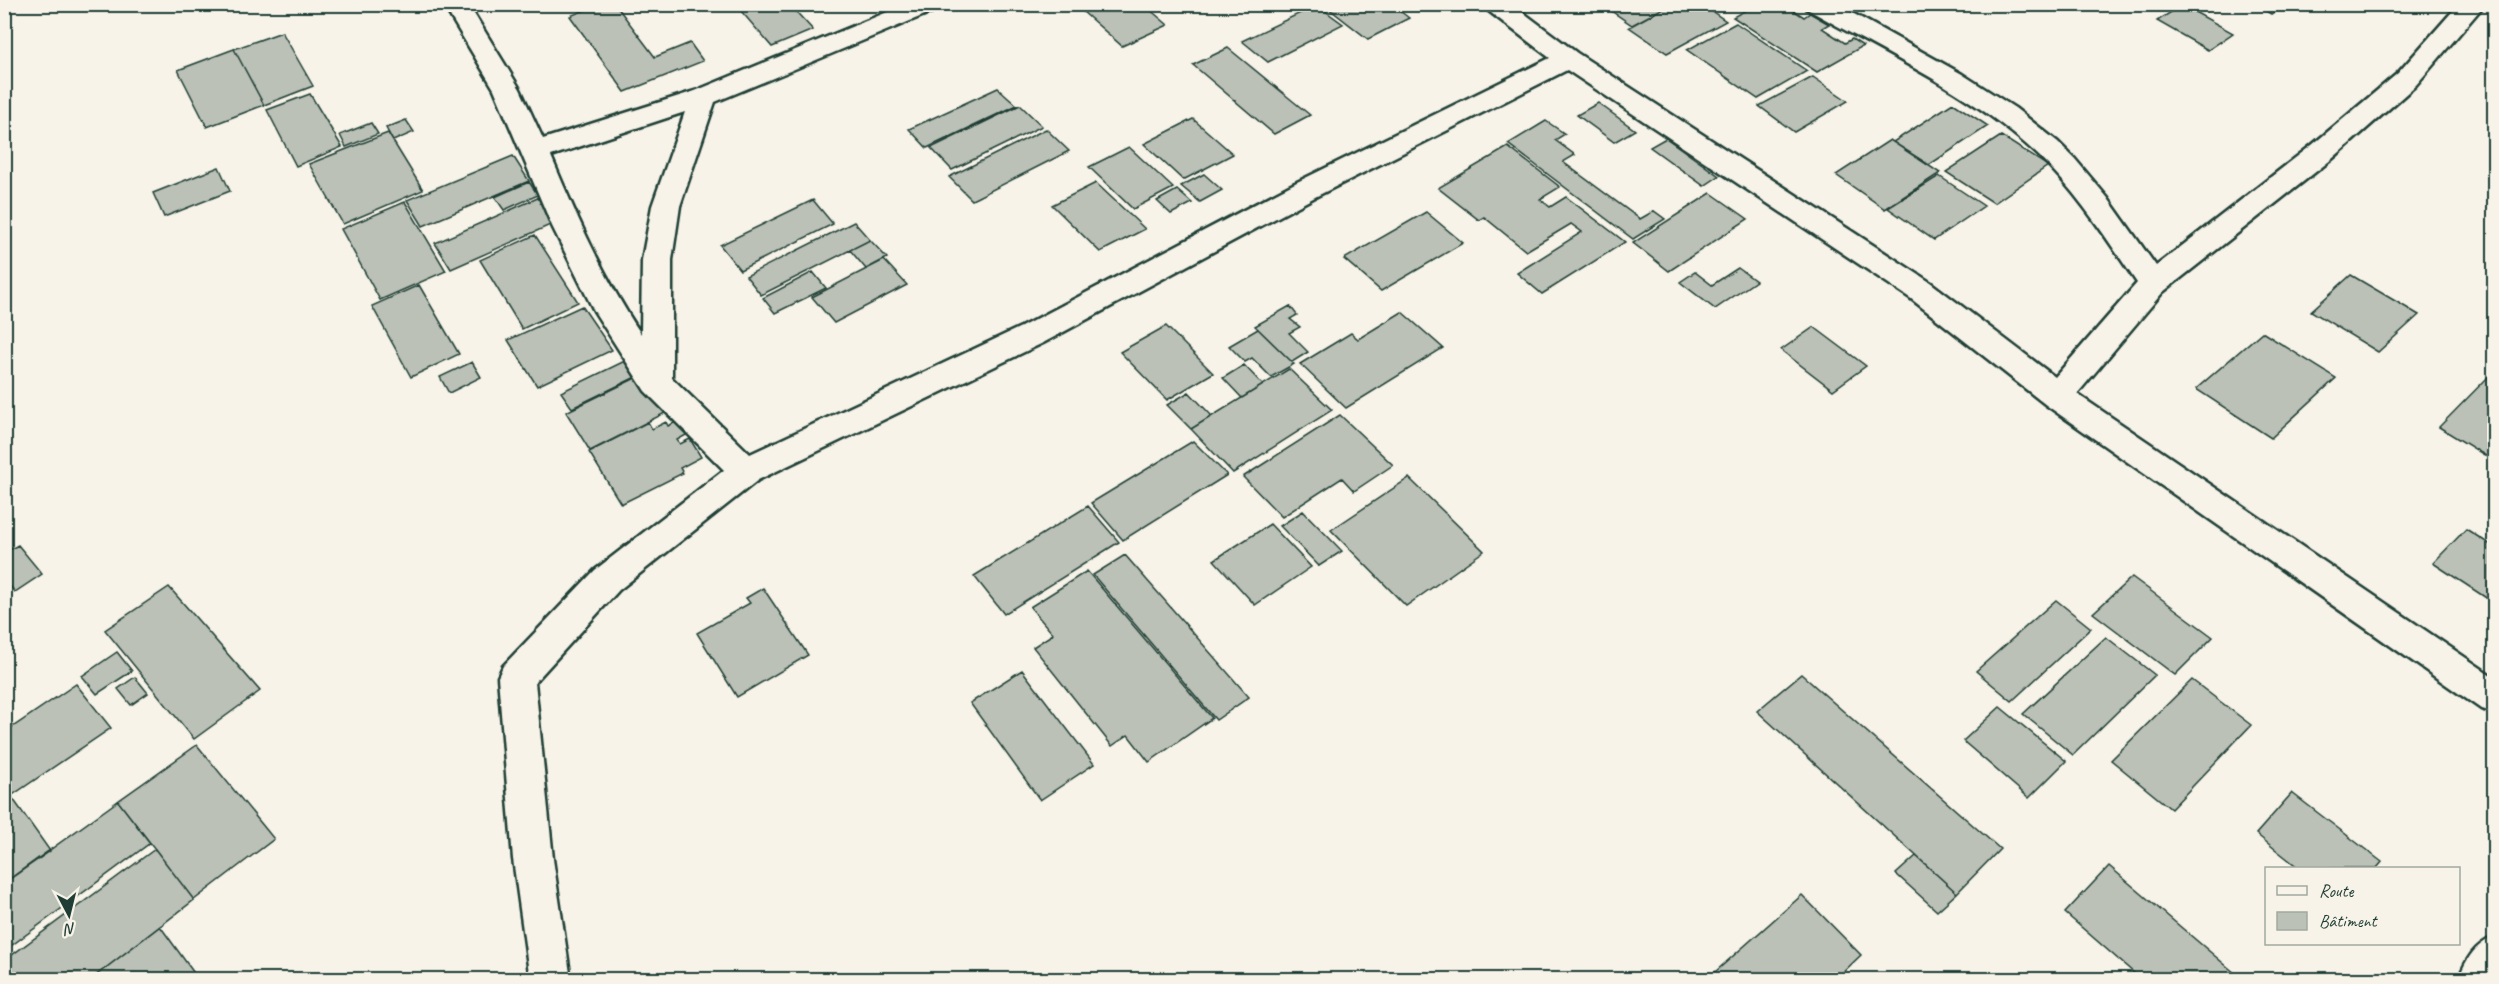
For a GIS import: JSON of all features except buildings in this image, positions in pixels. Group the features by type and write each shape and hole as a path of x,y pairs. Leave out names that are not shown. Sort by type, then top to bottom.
{"street":[{"path":"455,4 507,89 566,226 605,303 656,382 746,471"},
{"path":"535,151 704,96 930,4"},
{"path":"1495,4 1568,59 1920,290 2057,396 2494,697"},
{"path":"1816,4 1976,94 2031,133 2066,166 2108,219 2153,284"},
{"path":"2057,396 2153,284 2322,152 2398,87 2473,4"},
{"path":"551,980 533,859 516,676 607,580 746,471 1032,335 1305,190 1568,59"},
{"path":"656,382 657,260 666,206 704,96"},
{"path":"2478,980 2494,957"}]}
